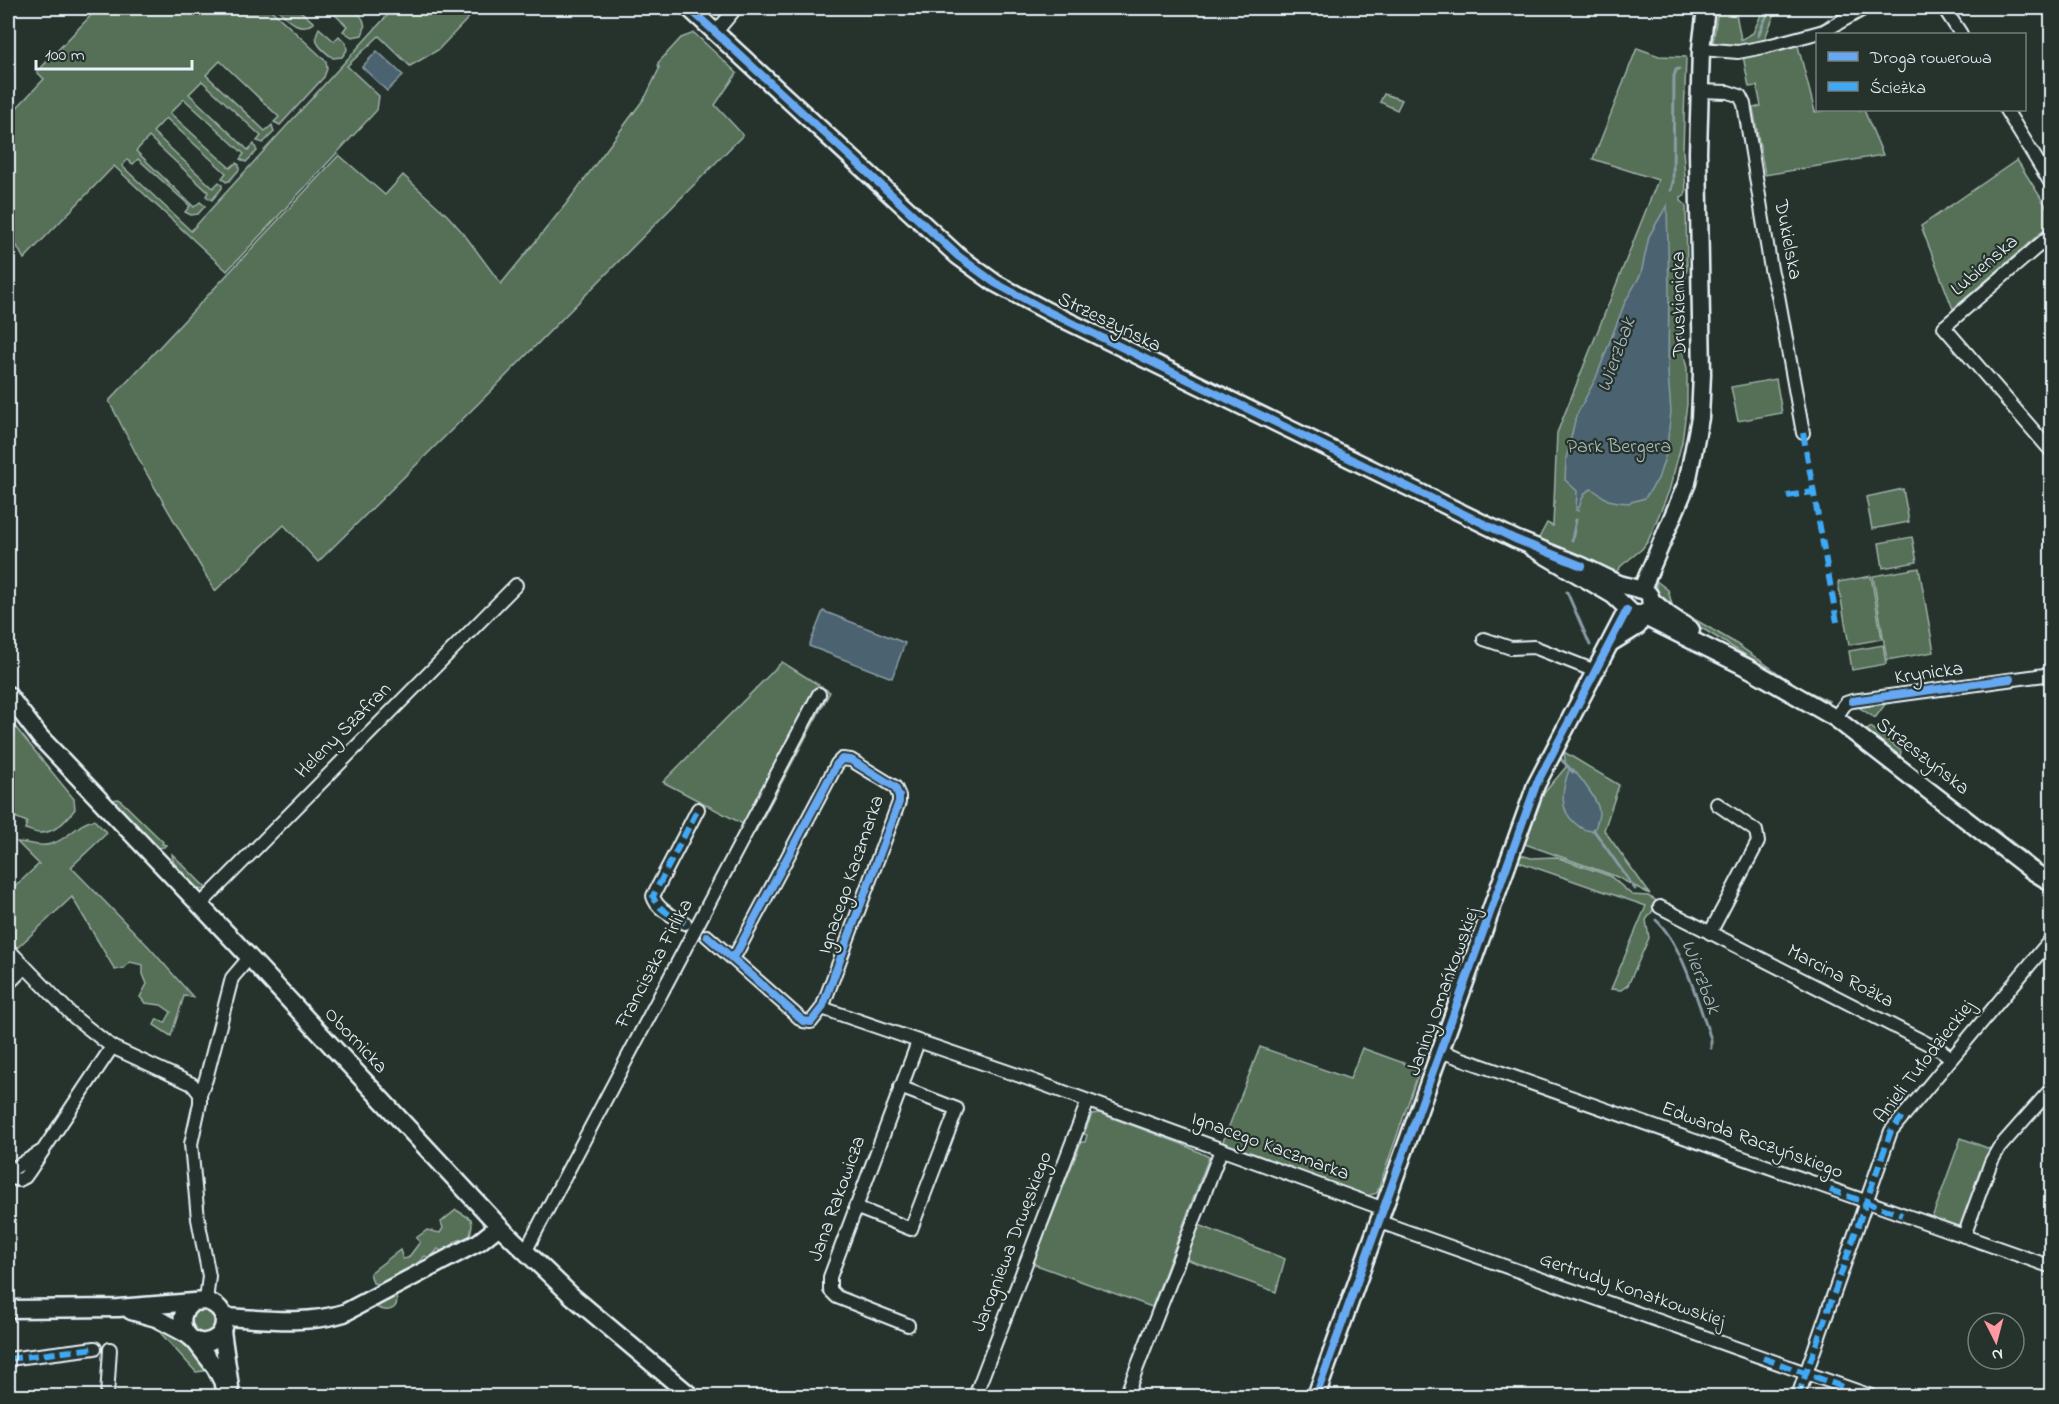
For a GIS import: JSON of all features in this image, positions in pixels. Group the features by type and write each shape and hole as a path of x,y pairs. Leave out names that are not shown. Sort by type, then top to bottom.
{"street":[{"name":"Strzeszyńska","path":"689,8 946,244 995,283 1047,311 1531,547 1613,595 1631,610 1750,669 1836,718 2031,870 2052,883"},
{"path":"716,32 736,8"},
{"name":"Druskienicka","path":"1643,593 1687,483 1700,418 1702,374 1698,152 1701,49 1706,8"},
{"path":"1816,33 1865,8"},
{"path":"1944,8 1960,33"},
{"path":"1701,49 1738,52 1816,33"},
{"name":"Dukielska","path":"1700,91 1728,92 1740,96 1744,104 1771,269 1778,295 1803,433"},
{"path":"2007,111 2052,185"},
{"name":"Lubieńska","path":"2052,234 1944,327 2052,452"},
{"name":"Strzeszyńska","path":"1531,547 1582,566 1643,593 1670,616 1750,669"},
{"name":"Heleny Szafran","path":"200,905 516,585"},
{"path":"1643,593 1649,610 1631,610 1627,594 1643,593"},
{"name":"Janiny Omańkowskiej","path":"1316,1396 1536,785 1612,643 1638,627 1631,610"},
{"path":"1484,639 1511,648 1533,647 1595,671"},
{"name":"Krynicka","path":"1836,718 1846,703 1852,701 2052,674"},
{"name":"Franciszka Firlika","path":"525,1252 819,693"},
{"name":"Obornicka","path":"8,695 40,737 200,905 499,1227 572,1296 691,1396"},
{"name":"Ignacego Kaczmarka","path":"732,957 737,952 837,765 842,759 851,760 895,787 899,802 822,1008 1221,1150 1382,1215"},
{"path":"1710,933 1758,842 1756,831 1717,804"},
{"name":"Franciszka Firlika","path":"685,922 659,907 653,896 698,809"},
{"name":"Strzeszyńska","path":"2031,870 2052,892"},
{"name":"Marcina Rożka","path":"1660,907 1942,1051 1951,1058"},
{"name":"Franciszka Firlika","path":"707,936 803,1021 811,1022 822,1008"},
{"name":"Anieli Tułodzieckiej","path":"1798,1396 1891,1131 2052,938"},
{"path":"8,949 74,1017 112,1047 192,1084 200,1094"},
{"path":"231,1396 215,1367 190,1337 183,1325 183,1316 187,1308 200,1302 209,1276 198,1219 191,1144 200,1094 232,978 249,958"},
{"path":"8,984 25,967"},
{"name":"Jana Rakowicza","path":"908,1325 837,1297 830,1290 830,1276 918,1042"},
{"path":"42,1151 112,1047"},
{"name":"Edwarda Raczyńskiego","path":"1440,1051 2052,1267"},
{"path":"855,1207 910,1229 957,1109 900,1087"},
{"path":"1964,1236 1991,1162 1999,1148 2052,1088"},
{"name":"Jarogniewa Drwęskiego","path":"975,1396 1088,1101"},
{"path":"1126,1396 1221,1150"},
{"name":"Gertrudy Konatkowskiej","path":"1382,1215 1871,1396"},
{"path":"223,1324 302,1320 338,1315 470,1247 499,1227"},
{"path":"8,1309 118,1308 200,1302 218,1306 223,1324 231,1396"},
{"path":"118,1308 156,1318 202,1342 217,1338 223,1324"},
{"path":"8,1359 95,1348"},
{"path":"107,1396 110,1349"}],"green space":[{"path":"98,8 269,8 326,61 327,69 324,77 280,125 274,122 279,117 220,61 206,75 265,131 272,125 274,132 263,143 257,141 261,136 202,81 189,94 248,150 254,144 257,151 246,162 240,159 244,154 184,99 170,113 230,168 236,163 239,165 239,170 229,181 226,182 222,178 226,173 166,118 153,132 213,188 219,182 222,185 212,200 206,196 208,192 149,137 136,151 194,207 200,202 205,206 198,214 191,215 185,212 190,206 138,159 133,164 127,160 122,166 191,231 394,8 478,8 438,50 410,66 379,36 347,66 379,96 377,110 227,271 114,166 24,259 8,230 8,117 44,79 37,72"},
{"path":"276,8 297,8 314,23 308,26 298,25"},
{"path":"342,8 353,10 361,16 364,24 362,35 352,37 343,31 347,26 333,13"},
{"path":"1718,8 1735,8 1741,40 1753,33 1764,8 1777,8 1765,38 1798,32 1828,19 1829,26 1742,48 1715,45 1713,43"},
{"path":"319,28 334,41 339,36 346,43 347,50 342,57 333,58 319,45 316,37"},
{"path":"694,33 737,73 715,105 743,135 494,388 318,562 284,525 215,591 144,469 109,401 339,155 385,195 403,175 447,215 501,284 566,204 646,96 659,69 658,63 681,38"},
{"path":"1797,42 1815,112 1864,111 1883,155 1765,175 1753,108 1761,106 1757,86 1749,87 1743,56"},
{"name":"Park Bergera","path":"1637,48 1659,56 1686,57 1683,150 1686,192 1681,197 1681,201 1686,205 1687,269 1681,301 1681,344 1687,368 1687,404 1682,442 1669,491 1648,541 1614,575 1539,538 1547,523 1553,526 1557,433 1658,180 1593,159"},
{"path":"1384,94 1402,100 1397,110 1380,102"},
{"path":"791,115 885,200 888,206"},
{"path":"2017,160 2051,214 2051,224 1953,309 1921,226"},
{"path":"1776,379 1782,413 1738,421 1731,387"},
{"path":"1903,489 1909,522 1872,529 1866,497"},
{"path":"1912,537 1917,562 1883,568 1879,543"},
{"path":"1919,568 1934,652 1887,660 1873,576"},
{"path":"1871,576 1882,639 1849,645 1838,582"},
{"path":"1655,580 1668,590 1673,608 1659,597"},
{"path":"1682,612 1732,641 1797,686 1829,701 1824,702 1788,681 1680,615"},
{"path":"1883,645 1886,664 1852,670 1849,651"},
{"path":"782,662 830,692 756,831 663,782"},
{"path":"1886,703 1875,718 1860,708 1862,707"},
{"path":"8,718 74,799 75,809 64,822 45,833 25,829 27,822 12,816 8,806"},
{"path":"1871,727 1901,751 1900,758 1866,731"},
{"path":"1564,752 1619,785 1604,830 1650,894 1615,876 1525,844 1544,793 1566,767"},
{"path":"119,799 163,842 162,844 166,845 164,847 156,848 110,800"},
{"path":"94,820 107,833 71,867 149,947 193,997 184,996 171,1036 154,1025 157,1019 165,1023 171,1012 161,1005 145,1003 140,997 147,984 143,974 143,965 130,962 124,968 115,970 72,897 17,948 8,939 13,933 8,927 8,893 39,864 17,842 51,844 82,824"},
{"path":"1996,829 2051,873 2051,877 1995,832"},
{"path":"172,854 208,890 202,890 184,879 175,867"},
{"path":"1521,855 1531,858 1556,857 1610,876 1632,895 1648,896 1659,902 1646,920 1649,938 1628,985 1621,990 1611,989 1646,906 1519,862"},
{"path":"1260,1047 1350,1079 1362,1048 1420,1069 1377,1193 1367,1196 1222,1144"},
{"path":"1099,1113 1182,1144 1209,1157 1152,1307 1031,1263 1081,1142 1085,1142 1087,1135 1084,1134 1092,1114"},
{"path":"1961,1138 1990,1149 1962,1229 1932,1218"},
{"path":"456,1210 471,1219 470,1236 454,1242 454,1248 444,1253 438,1249 430,1258 425,1256 395,1281 380,1285 373,1283 370,1273 400,1250 403,1259 408,1258 420,1242 416,1238 427,1230 440,1233 443,1228 441,1222"},
{"path":"1199,1225 1285,1259 1276,1292 1186,1259"},
{"path":"396,1296 397,1301 394,1308 384,1310 376,1307"},
{"path":"203,1309 212,1312 215,1321 212,1330 203,1333 194,1330 191,1321 194,1312"},
{"path":"157,1323 186,1341 210,1367 196,1372 156,1328"},
{"path":"169,1390 199,1392 199,1396 168,1396"}],"water":[{"path":"377,51 403,75 387,91 362,67"},
{"path":"1667,205 1668,373 1671,412 1666,454 1658,479 1645,498 1628,503 1618,502 1608,500 1592,489 1584,494 1578,511 1576,510 1577,491 1565,480 1566,459 1576,416 1596,378 1625,302 1641,274 1649,236"},
{"path":"823,611 905,643 892,678 809,646"},
{"path":"1573,769 1596,801 1599,812 1594,831 1578,826 1566,812 1563,792 1569,770"}],"waterway":[{"name":"Wierzbak","path":"1758,36 1770,8"},
{"name":"Wierzbak","path":"1671,190 1674,76 1676,70 1679,69"},
{"name":"Wierzbak","path":"1572,540 1576,520"},
{"name":"Wierzbak","path":"1567,592 1590,645"},
{"name":"Wierzbak","path":"1558,756 1573,772"},
{"name":"Wierzbak","path":"1593,829 1635,889"},
{"name":"Wierzbak","path":"1656,920 1666,931 1682,959 1711,1039 1711,1048"}],"marked path":[{"path":"1803,433 1837,622"},
{"path":"1787,496 1813,492"},
{"path":"685,923 662,909 653,896 698,809"},
{"path":"1798,1396 1891,1131 1902,1117"},
{"path":"1830,1190 1902,1215"},
{"path":"8,1359 95,1348"},
{"path":"1763,1358 1843,1387"}],"cycle path":[{"path":"689,8 958,256 995,283 1047,311 1515,539 1582,566"},
{"path":"1316,1396 1536,785 1627,610"},
{"path":"1852,701 2010,679"},
{"path":"707,936 803,1021 811,1022 822,1008 899,802 895,787 851,760 842,759 837,764 737,952 732,957"}]}
